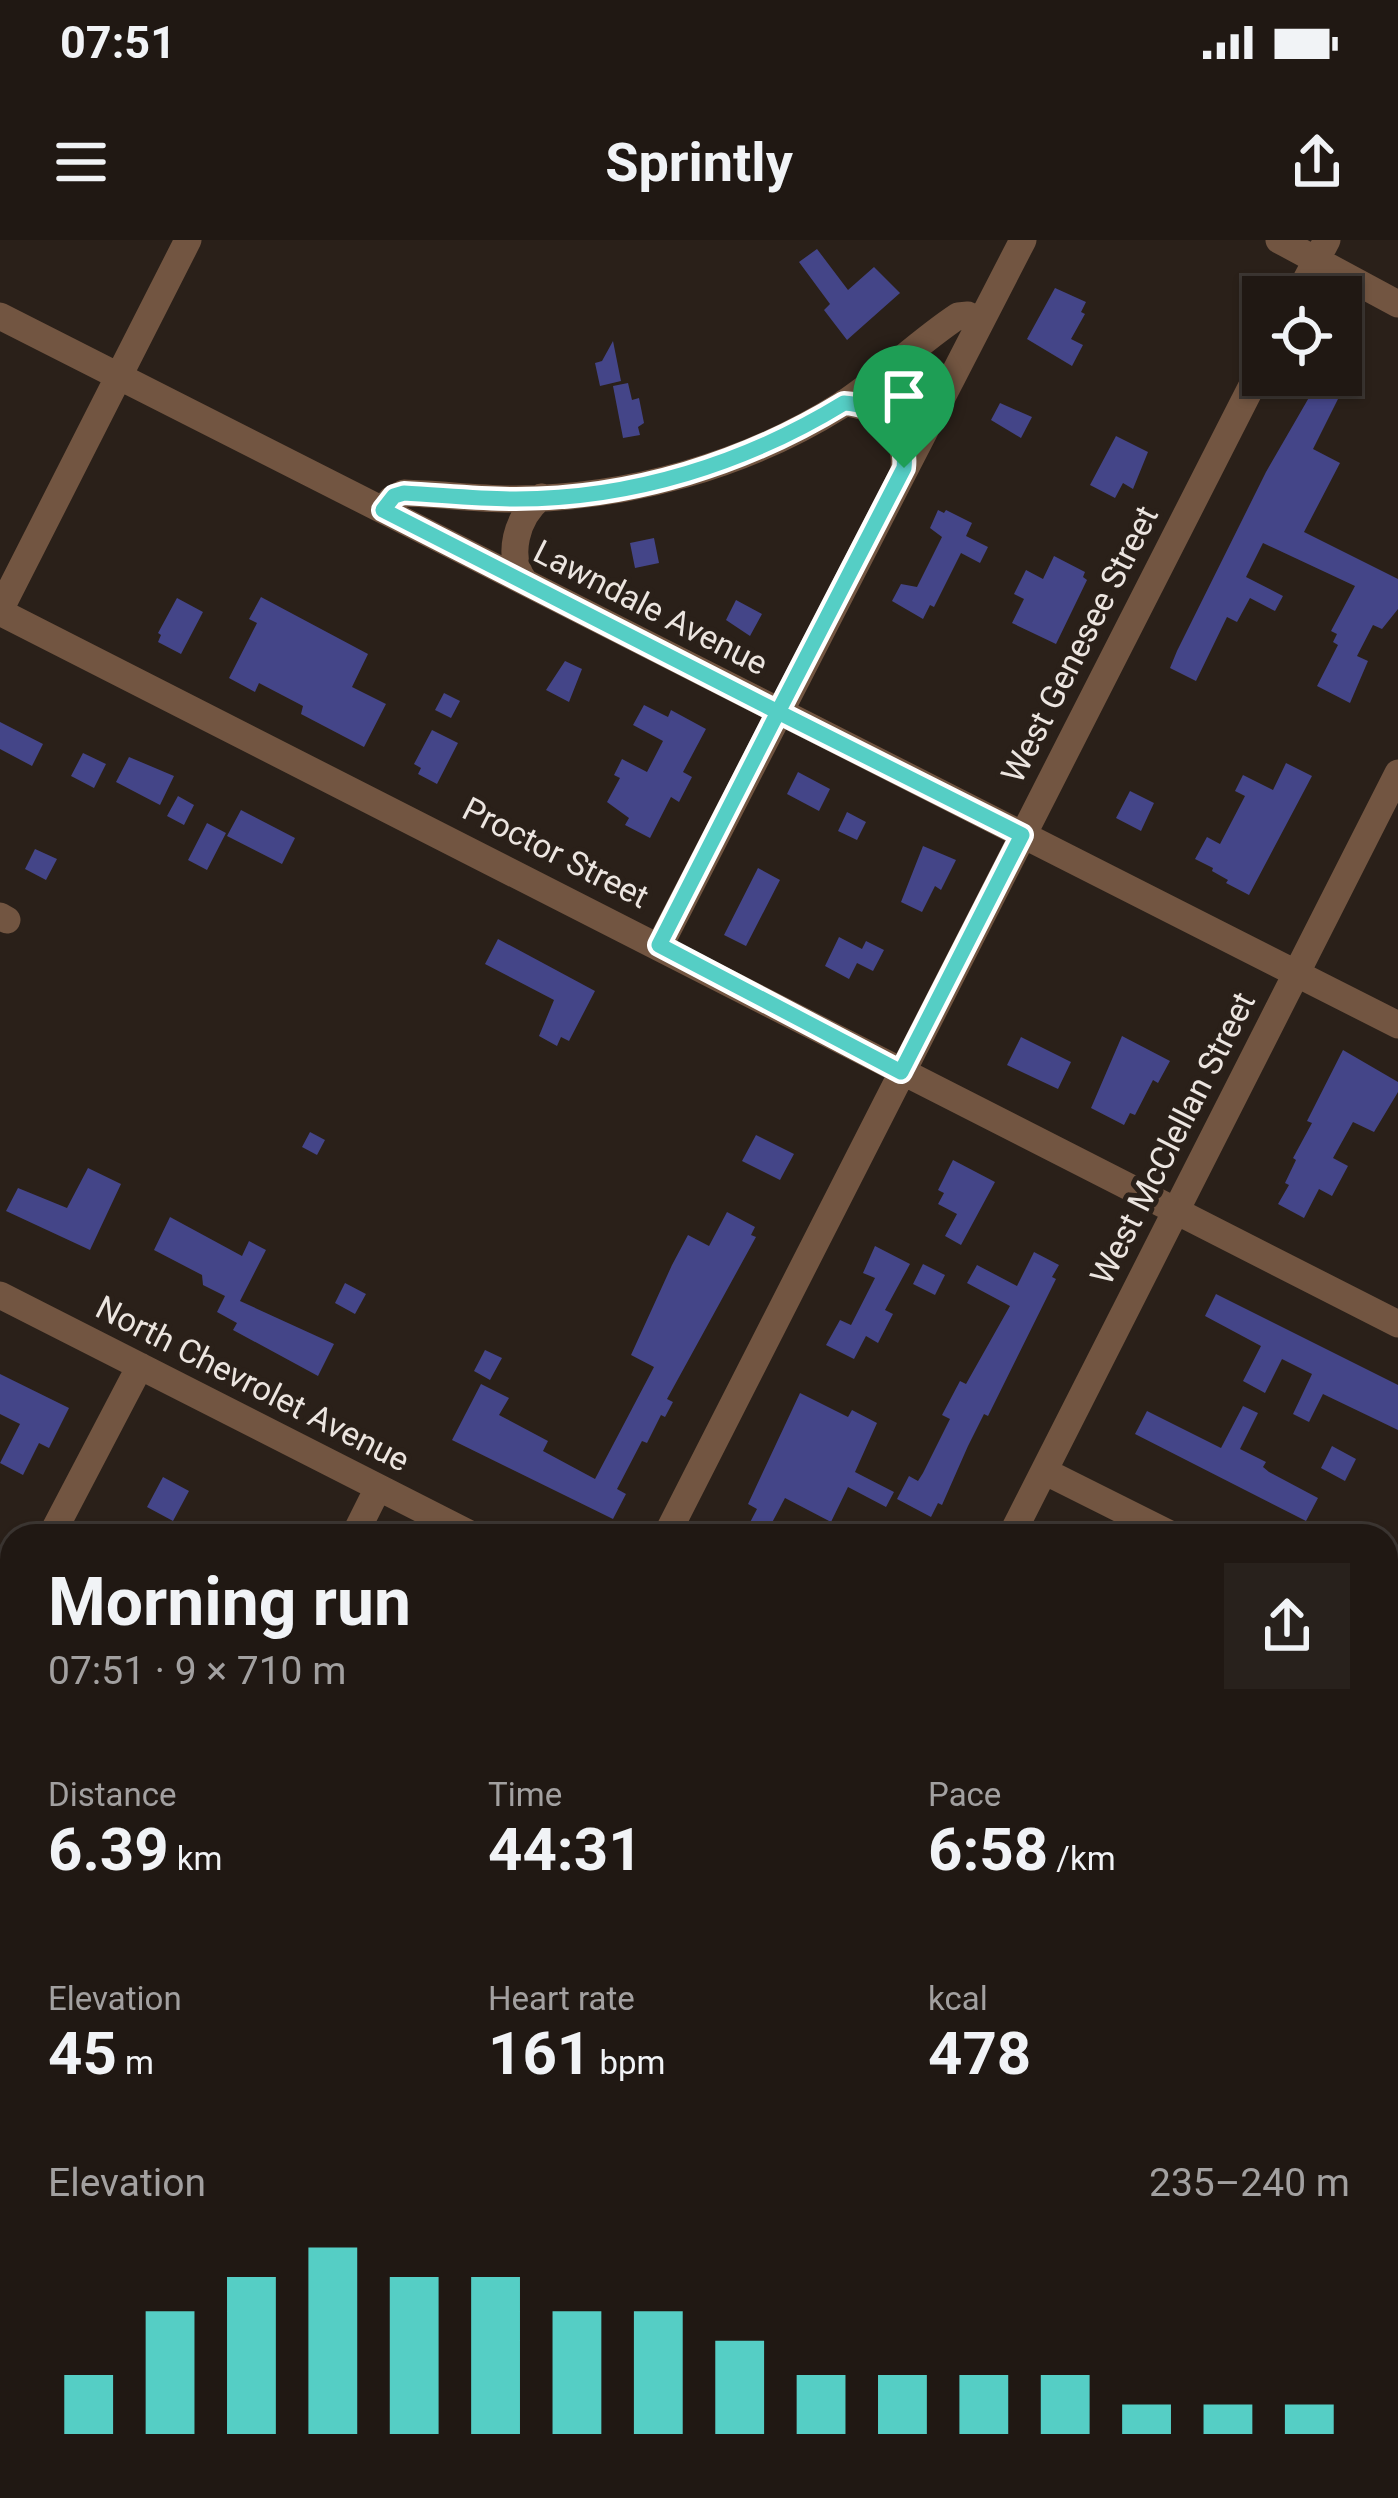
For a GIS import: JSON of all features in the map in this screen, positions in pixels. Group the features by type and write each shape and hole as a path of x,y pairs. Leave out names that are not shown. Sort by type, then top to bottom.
{"street":[{"path":"0,611 188,240"},
{"path":"659,945 1023,240"},
{"path":"1279,240 1322,250 1398,304"},
{"path":"383,510 394,496 404,493 541,497 622,489 688,473 770,443 844,403 953,319 968,315 980,321"},
{"name":"Lawndale Avenue","path":"0,316 1398,1025"},
{"name":"West Genesee Street","path":"672,1524 1247,396"},
{"path":"844,403 869,408 893,428 903,445 904,468"},
{"path":"525,582 515,562 518,536 526,511 541,497"},
{"name":"Proctor Street","path":"0,611 1398,1324"},
{"name":"West McClellan Street","path":"1017,1524 1398,772"},
{"name":"North Chevrolet Avenue","path":"0,1295 451,1524"},
{"path":"57,1524 140,1366"},
{"path":"1044,1471 1150,1524"},
{"path":"360,1524 379,1487"}],"building":[{"path":"817,249 848,290 874,267 900,293 847,340 824,310 830,304 799,262"},
{"path":"1055,288 1086,302 1071,339 1083,345 1072,366 1027,339"},
{"path":"613,341 621,381 600,386 595,363 602,361"},
{"path":"628,383 632,400 639,398 644,423 638,427 640,435 623,438 613,386"},
{"path":"1310,396 1340,396 1313,449 1340,463 1304,532 1398,579 1398,609 1382,629 1373,625 1357,656 1368,661 1350,703 1317,686 1338,645 1333,642 1337,634 1331,631 1355,586 1263,543 1246,577 1283,596 1275,611 1250,598 1237,622 1227,617 1196,681 1170,668 1266,472"},
{"path":"1000,403 1032,417 1021,438 991,420"},
{"path":"1116,436 1148,452 1133,489 1123,483 1115,498 1090,485"},
{"path":"938,510 972,523 966,536 988,547 980,563 961,553 923,619 892,601 901,584 917,587 942,537 930,528"},
{"path":"654,538 659,563 635,568 630,543"},
{"path":"1054,556 1085,572 1087,580 1056,644 1012,623 1024,599 1014,594 1026,570 1043,579"},
{"path":"261,597 368,654 352,687 386,704 364,747 301,714 303,706 259,683 255,692 229,678 257,623 249,619"},
{"path":"177,598 203,612 181,654 158,642"},
{"path":"736,600 762,614 750,636 726,620"},
{"path":"565,661 582,669 569,702 546,690"},
{"path":"444,693 460,701 451,718 435,710"},
{"path":"644,705 668,717 671,710 706,729 683,772 692,777 679,802 671,797 650,838 625,825 629,818 607,802 620,778 614,775 622,759 647,772 663,741 633,725"},
{"path":"0,722 43,744 32,766 0,749"},
{"path":"432,730 458,743 437,784 418,774 421,768 414,764"},
{"path":"83,753 106,764 94,788 71,776"},
{"path":"129,757 174,776 160,805 116,782"},
{"path":"1286,763 1312,776 1249,895 1195,859 1207,837 1220,844 1245,796 1235,791 1243,775 1273,790"},
{"path":"798,772 830,789 819,811 787,794"},
{"path":"1130,791 1154,803 1141,831 1116,818"},
{"path":"178,796 194,805 184,825 167,816"},
{"path":"241,810 295,838 282,864 227,836"},
{"path":"847,812 866,822 857,840 838,831"},
{"path":"207,823 226,833 207,870 188,860"},
{"path":"923,846 956,860 941,890 935,886 922,912 901,902"},
{"path":"35,849 57,859 46,880 25,869"},
{"path":"758,868 780,880 746,946 724,935"},
{"path":"839,937 862,949 866,941 884,950 873,971 857,963 849,979 825,966"},
{"path":"498,939 595,991 569,1041 561,1037 557,1046 539,1036 554,1000 485,964"},
{"path":"1122,1036 1170,1061 1124,1125 1091,1108"},
{"path":"1021,1037 1071,1062 1058,1089 1007,1065"},
{"path":"1343,1050 1398,1082 1398,1092 1374,1132 1353,1122 1333,1158 1348,1166 1332,1196 1319,1189 1304,1218 1278,1204 1289,1185 1285,1183 1293,1158 1312,1123 1307,1121"},
{"path":"310,1132 325,1140 317,1155 302,1147"},
{"path":"756,1135 794,1154 780,1180 742,1161"},
{"path":"953,1160 995,1182 961,1245 945,1236 957,1214 938,1204 944,1193 938,1190"},
{"path":"88,1168 121,1184 90,1250 6,1211 18,1188 67,1208"},
{"path":"727,1212 755,1227 751,1235 756,1237 667,1399 673,1402 665,1417 661,1415 647,1443 642,1441 617,1489 626,1494 613,1519 452,1440 481,1384 509,1398 499,1415 548,1441 543,1451 595,1479 654,1367 631,1355 672,1265 688,1235 709,1246"},
{"path":"170,1217 242,1256 249,1241 266,1250 240,1301 334,1344 318,1376 233,1330 237,1323 217,1312 225,1296 203,1285 202,1275 154,1250"},
{"path":"875,1246 910,1264 885,1310 893,1314 878,1343 866,1336 854,1359 826,1345 840,1320 851,1325 875,1278 863,1273"},
{"path":"1034,1252 1059,1265 1052,1277 1056,1279 942,1505 938,1503 931,1517 897,1499 909,1476 918,1481 923,1473 950,1419 942,1415 960,1381 966,1384 1010,1306 967,1283 977,1265 1017,1286"},
{"path":"923,1264 945,1275 935,1295 913,1284"},
{"path":"345,1283 366,1294 355,1314 335,1303"},
{"path":"1216,1294 1398,1385 1398,1430 1323,1394 1309,1422 1293,1414 1312,1374 1282,1359 1265,1393 1243,1381 1261,1346 1205,1316"},
{"path":"485,1350 502,1358 490,1380 474,1371"},
{"path":"0,1374 69,1408 49,1448 39,1443 23,1475 0,1463 20,1424 0,1414"},
{"path":"800,1393 848,1417 852,1410 877,1423 855,1472 894,1492 886,1507 848,1487 831,1522 785,1498 771,1524 749,1524 757,1509 748,1504"},
{"path":"1243,1406 1258,1413 1240,1449 1266,1462 1263,1467 1269,1472 1318,1498 1306,1521 1135,1434 1147,1411 1221,1448"},
{"path":"1332,1446 1356,1459 1345,1481 1321,1468"},
{"path":"163,1477 189,1491 173,1521 147,1507"}],"route":[{"path":"904,468 778,712 1022,835 901,1072 659,945 778,712 383,510 394,496 404,493 520,499 659,481 743,455 844,403 869,408 893,428 903,445 904,468"}]}
